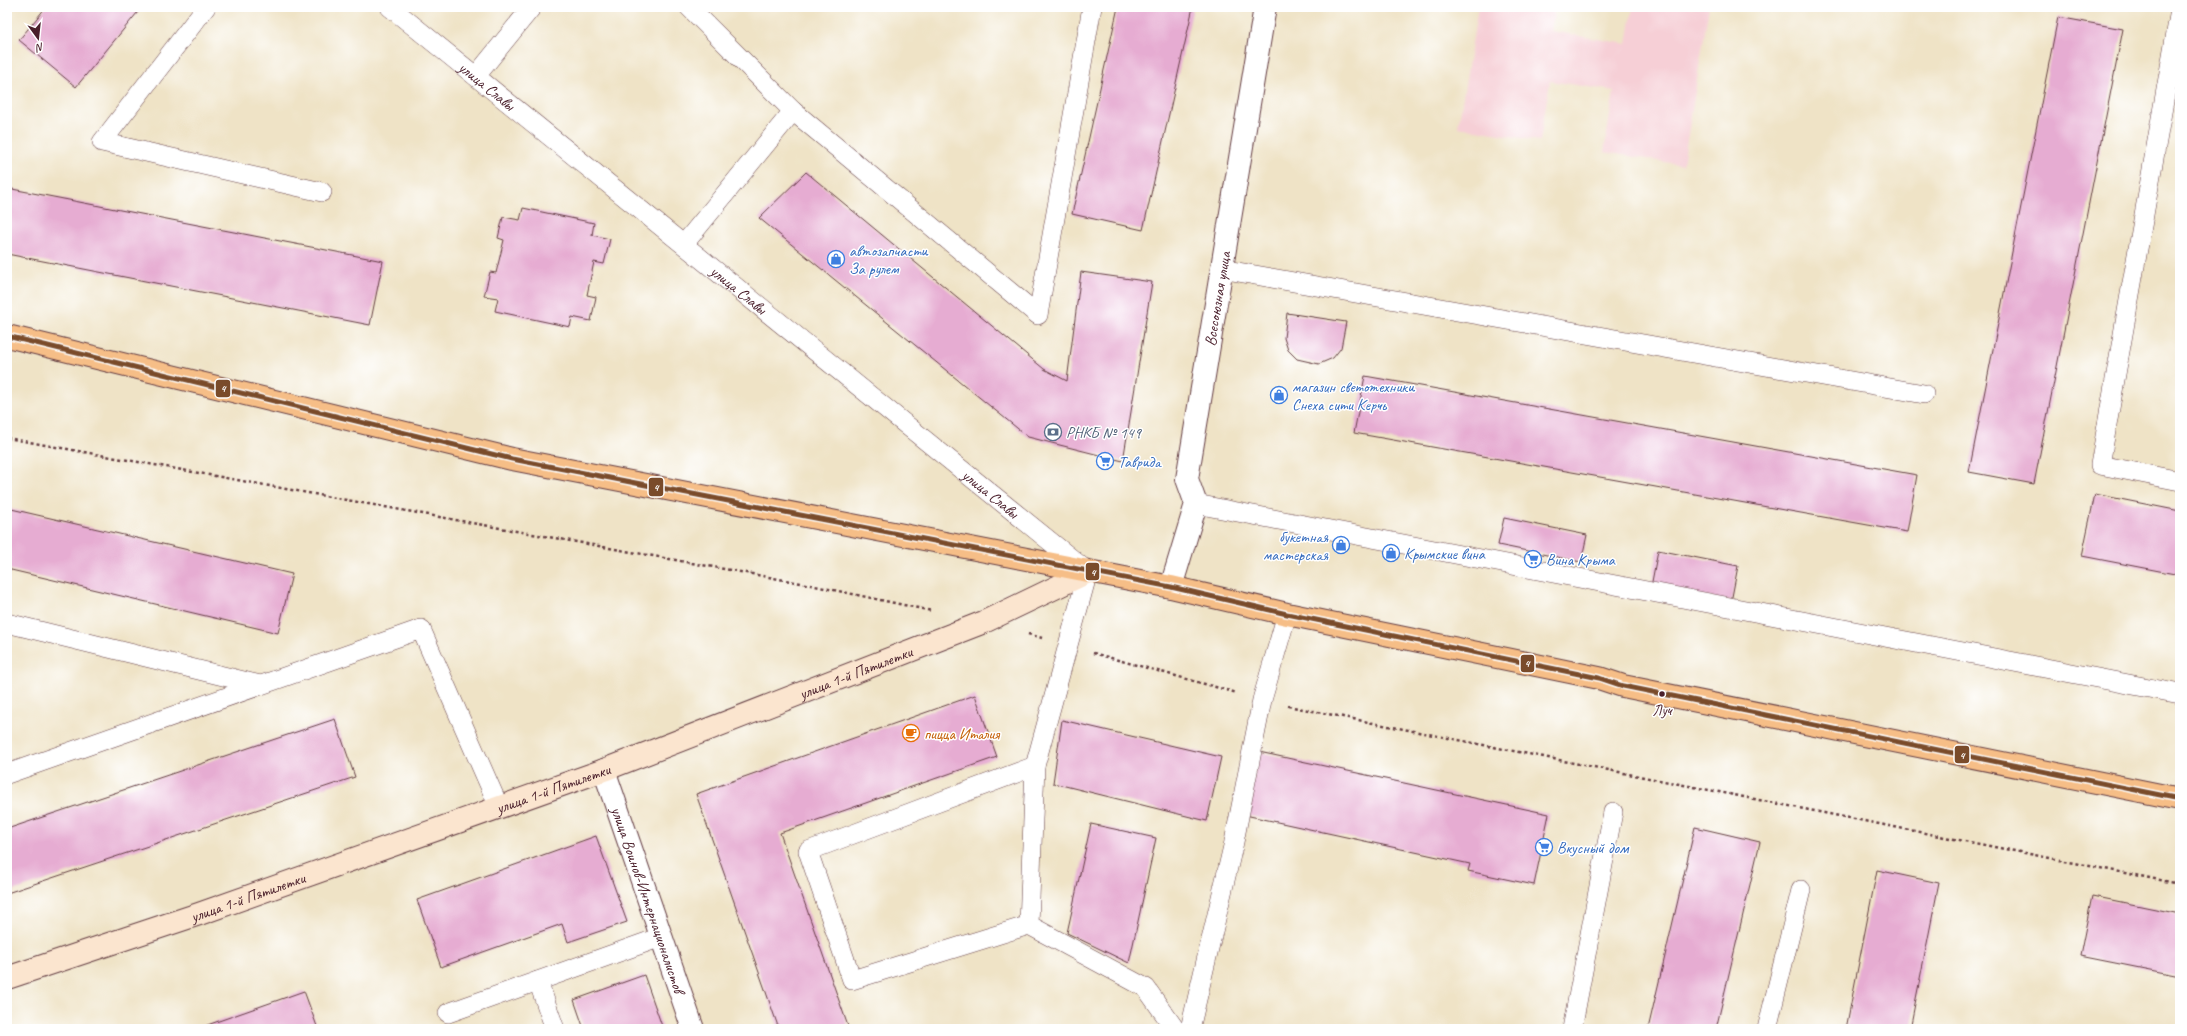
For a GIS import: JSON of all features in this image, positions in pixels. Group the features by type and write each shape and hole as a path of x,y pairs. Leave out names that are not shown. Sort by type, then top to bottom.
{"main road":[{"path":"7,336 512,459 1171,587 1287,614 1599,678 1623,686 2180,799"},
{"name":"улица 1-й Пятилетки","path":"7,978 199,914 604,770 984,622 1088,572"}],"street":[{"name":"Всесоюзная улица","path":"1196,504 1187,479 1265,7"},
{"path":"1171,587 1196,504"},
{"name":"улица Воинов-Интернационалистов","path":"604,770 693,1029"}],"lane":[{"path":"206,7 102,142 322,192"},
{"name":"улица Славы","path":"390,7 1088,572"},
{"path":"476,76 532,7"},
{"path":"690,7 793,111 1038,315 1092,7"},
{"path":"2180,10 2100,466 2180,481"},
{"path":"684,244 793,111"},
{"path":"1221,269 1924,394"},
{"path":"1196,504 2180,694"},
{"path":"1028,925 1035,766 1088,572"},
{"path":"1190,1029 1234,842 1262,700 1287,614"},
{"path":"7,623 260,685"},
{"path":"7,774 421,629 499,807"},
{"path":"1035,766 808,851 852,980 1028,925 1146,988 1175,1029"},
{"path":"1572,1029 1613,812"},
{"path":"1767,1029 1801,890"},
{"path":"448,1013 661,937"},
{"path":"538,981 555,1029"}],"shaded area":[{"path":"1478,7 1555,7 1551,31 1627,44 1633,7 1709,7 1683,165 1604,152 1614,91 1550,81 1540,141 1458,127"}],"building":[{"path":"46,7 142,7 76,87 19,40"},
{"path":"1118,7 1193,7 1143,230 1072,214"},
{"path":"2058,17 2123,29 2034,484 1969,472"},
{"path":"806,172 1044,369 1067,381 1081,272 1152,282 1123,461 1028,437 759,218"},
{"path":"7,188 383,261 370,325 7,254"},
{"path":"523,208 594,223 592,235 610,239 604,264 594,262 587,295 596,297 591,321 572,317 570,327 495,311 498,298 484,296 490,272 496,273 504,240 498,238 503,217 520,220"},
{"path":"1287,313 1346,322 1341,348 1333,358 1319,364 1297,359 1288,350 1284,338"},
{"path":"1365,376 1917,475 1907,532 1354,433"},
{"path":"2095,494 2180,511 2180,575 2082,556"},
{"path":"7,508 292,574 278,633 7,569"},
{"path":"1504,518 1587,535 1581,562 1498,545"},
{"path":"1658,550 1738,566 1731,602 1651,587"},
{"path":"975,695 997,757 780,833 849,1029 779,1029 696,794"},
{"path":"335,719 355,777 7,893 7,829"},
{"path":"1062,720 1221,757 1207,821 1053,783"},
{"path":"1259,752 1549,814 1534,885 1468,871 1470,864 1245,815"},
{"path":"1091,824 1156,838 1129,963 1067,933"},
{"path":"1695,827 1760,842 1716,1029 1648,1029"},
{"path":"596,836 627,922 568,942 562,924 441,967 417,900"},
{"path":"1877,870 1939,883 1910,1029 1846,1029"},
{"path":"2092,896 2180,914 2180,976 2080,956"},
{"path":"644,975 663,1029 584,1029 574,1000"},
{"path":"304,991 318,1029 196,1029"}],"transit line":[{"name":"4","path":"7,336 512,459 1171,587 1287,614 1599,678 1623,686 2180,799"}],"place":[{"name":"автозапчасти За рулем","path":"836,259"},
{"name":"магазин светотехники Снеха сити Керчь","path":"1279,395"},
{"name":"РНКБ № 149","path":"1053,432"},
{"name":"Таврида","path":"1105,461"},
{"name":"букетная мастерская","path":"1341,545"},
{"name":"Крымские вина","path":"1391,553"},
{"name":"Вина Крыма","path":"1533,559"},
{"name":"Луч","path":"1662,694"},
{"name":"пицца Италия","path":"911,733"},
{"name":"Вкусный дом","path":"1544,847"}]}
